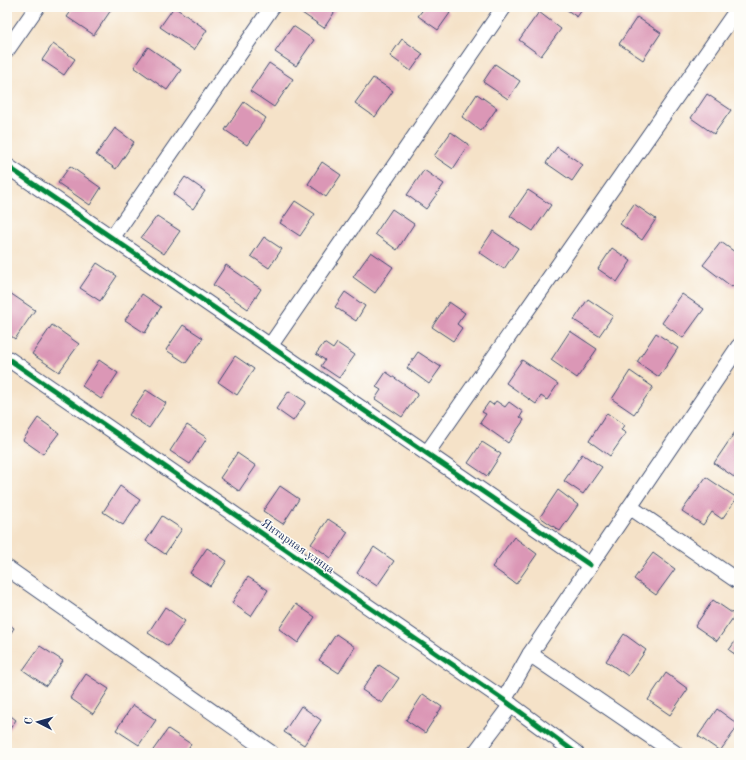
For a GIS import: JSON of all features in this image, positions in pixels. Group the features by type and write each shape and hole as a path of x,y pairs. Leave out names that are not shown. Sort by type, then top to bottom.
{"street":[{"path":"7,50 36,7"},
{"path":"112,238 272,7"},
{"path":"270,346 504,7"},
{"path":"427,453 739,7"},
{"path":"7,166 590,565"},
{"path":"475,753 507,702 530,654 739,346"},
{"name":"Янтарная улица","path":"7,358 507,702 576,753"},
{"path":"630,507 739,582"},
{"path":"7,568 271,753"},
{"path":"530,654 675,753"}],"building":[{"path":"74,7 107,7 111,10 94,35 67,17"},
{"path":"174,7 207,30 194,50 160,27"},
{"path":"306,7 338,7 324,28 302,13"},
{"path":"425,7 441,7 450,13 438,30 418,16"},
{"path":"563,7 584,7 577,17"},
{"path":"539,12 561,29 541,56 519,40"},
{"path":"637,17 661,33 643,60 619,44"},
{"path":"293,26 314,40 296,66 275,52"},
{"path":"402,39 423,54 411,71 390,56"},
{"path":"53,44 75,59 64,75 42,60"},
{"path":"148,47 181,70 167,90 134,67"},
{"path":"269,63 293,79 274,107 250,91"},
{"path":"495,64 520,81 508,99 483,82"},
{"path":"373,78 393,91 375,117 355,103"},
{"path":"477,94 497,108 481,131 462,117"},
{"path":"707,94 731,110 714,134 691,118"},
{"path":"244,102 266,118 247,145 225,130"},
{"path":"115,128 134,142 116,169 96,155"},
{"path":"451,132 469,145 453,169 434,156"},
{"path":"557,147 583,165 572,181 546,163"},
{"path":"322,162 341,175 326,197 308,184"},
{"path":"70,166 101,188 90,205 58,183"},
{"path":"424,170 444,184 426,209 407,195"},
{"path":"185,177 205,191 193,209 173,194"},
{"path":"528,190 551,205 533,231 510,216"},
{"path":"295,201 315,214 300,236 280,223"},
{"path":"634,204 656,219 642,240 620,224"},
{"path":"392,209 414,224 397,250 375,234"},
{"path":"157,216 180,231 164,254 141,238"},
{"path":"493,231 518,248 504,269 479,252"},
{"path":"264,237 282,249 269,268 251,256"},
{"path":"721,242 739,255 739,283 735,288 703,265"},
{"path":"612,248 631,261 617,282 598,269"},
{"path":"371,252 393,267 375,293 353,277"},
{"path":"97,263 117,276 100,301 80,288"},
{"path":"226,265 261,289 248,309 213,285"},
{"path":"7,291 35,310 15,339 7,333"},
{"path":"345,292 365,306 356,321 335,307"},
{"path":"142,294 161,307 145,333 125,320"},
{"path":"682,294 704,309 683,338 662,323"},
{"path":"588,299 613,316 599,336 574,320"},
{"path":"449,302 465,313 457,324 462,328 453,341 432,327"},
{"path":"52,325 79,344 59,372 32,354"},
{"path":"183,325 203,338 186,363 166,350"},
{"path":"570,331 597,349 577,378 551,360"},
{"path":"656,333 678,348 659,377 637,362"},
{"path":"324,343 333,349 337,343 355,355 339,378 321,366 325,360 316,354"},
{"path":"418,352 441,367 429,384 407,368"},
{"path":"235,356 254,369 237,395 218,382"},
{"path":"99,360 118,373 101,399 82,386"},
{"path":"522,360 558,384 547,400 541,396 536,404 506,383"},
{"path":"630,371 653,387 634,414 612,399"},
{"path":"386,372 418,394 402,417 375,399 381,390 376,387"},
{"path":"146,390 166,403 149,428 129,415"},
{"path":"289,391 306,402 293,421 276,409"},
{"path":"496,401 505,407 509,402 523,412 520,417 524,420 508,443 480,423 486,414 482,412 489,402 493,405"},
{"path":"607,413 624,425 621,430 626,433 610,456 589,441"},
{"path":"38,418 59,433 43,454 23,440"},
{"path":"187,425 207,438 190,464 170,451"},
{"path":"735,432 739,435 739,469 734,477 714,463"},
{"path":"482,442 501,454 487,476 468,463"},
{"path":"237,453 256,466 239,491 220,478"},
{"path":"582,454 602,467 583,494 564,481"},
{"path":"706,477 737,498 722,519 712,512 703,525 682,511"},
{"path":"120,486 140,500 123,525 103,512"},
{"path":"280,486 299,499 283,524 263,511"},
{"path":"558,490 578,505 560,531 540,517"},
{"path":"162,516 182,529 165,554 146,541"},
{"path":"328,519 348,532 331,558 311,544"},
{"path":"514,537 537,554 516,584 492,567"},
{"path":"374,547 394,561 377,586 357,573"},
{"path":"207,548 227,561 210,586 190,573"},
{"path":"653,553 675,569 656,595 634,579"},
{"path":"248,577 268,590 251,616 232,603"},
{"path":"713,600 735,615 717,641 695,626"},
{"path":"296,604 315,617 298,643 279,629"},
{"path":"165,607 185,621 168,646 148,633"},
{"path":"7,623 14,628 7,639"},
{"path":"336,634 355,647 339,673 319,660"},
{"path":"624,634 646,650 628,676 606,661"},
{"path":"739,636 739,657 729,650"},
{"path":"40,646 63,661 46,686 23,670"},
{"path":"379,665 399,678 382,703 362,690"},
{"path":"666,673 688,689 670,715 648,700"},
{"path":"86,674 109,689 93,714 70,698"},
{"path":"423,694 442,707 425,733 406,720"},
{"path":"133,705 156,720 139,745 116,730"},
{"path":"301,706 321,720 304,745 284,732"},
{"path":"717,709 739,725 720,751 698,736"},
{"path":"7,713 16,720 7,733"},
{"path":"168,729 191,744 185,753 151,753"}],"cycle path":[{"path":"7,166 590,565"},
{"path":"7,358 504,700 576,753"}]}
